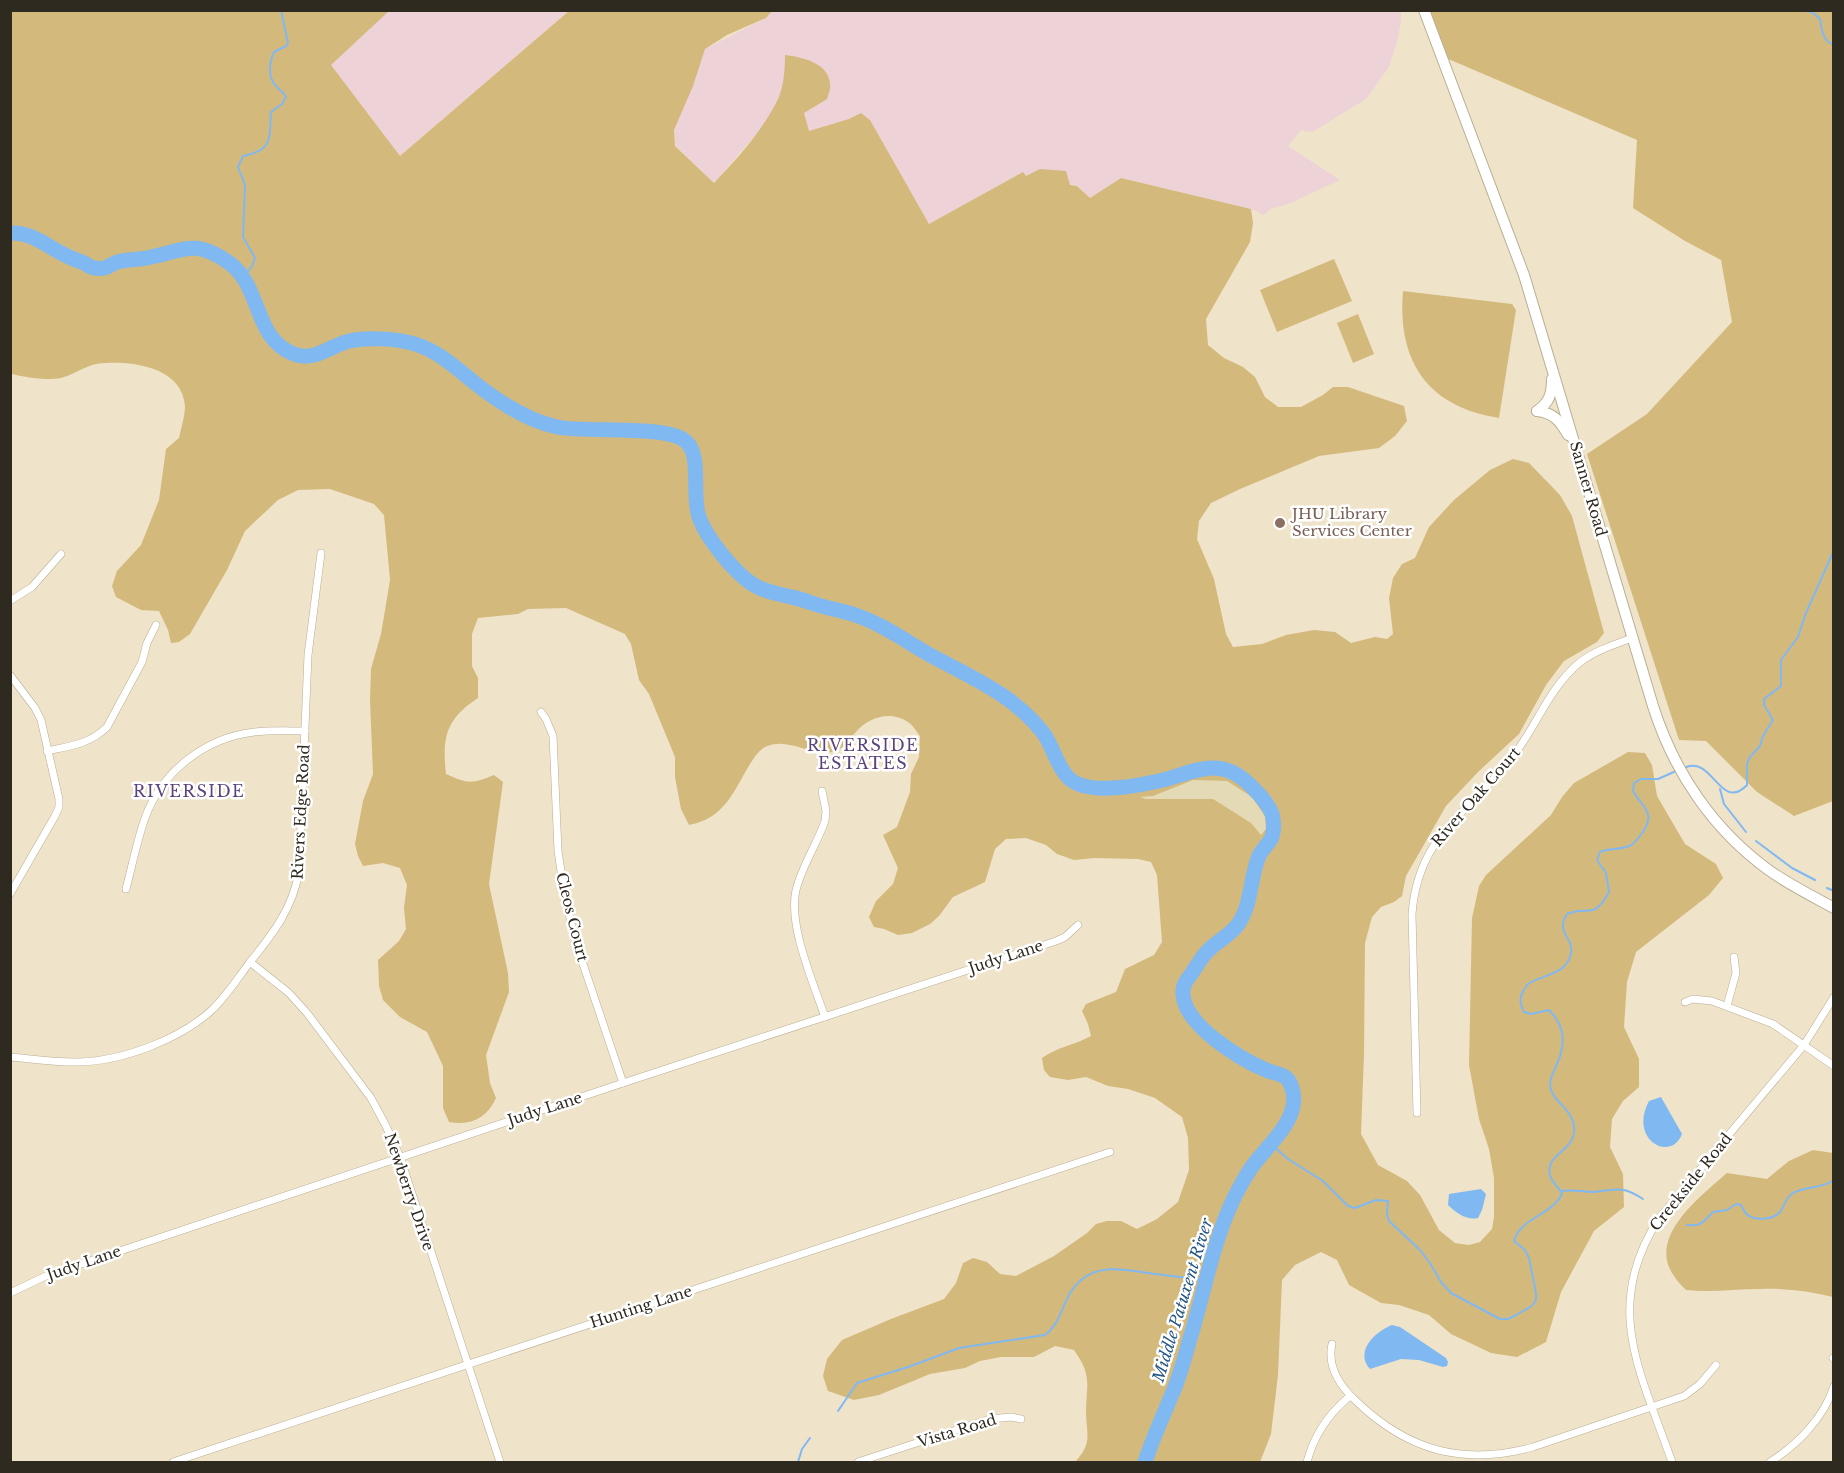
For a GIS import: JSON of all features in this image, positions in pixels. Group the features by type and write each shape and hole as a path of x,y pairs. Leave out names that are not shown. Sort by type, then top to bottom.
{"main road":[{"name":"Sanner Road","path":"1424,10 1513,243 1658,723 1674,761 1708,812 1754,859 1833,908"},
{"path":"1551,367 1550,397 1547,403 1537,411 1556,417 1575,447"}],"street":[{"name":"Rivers Edge Road","path":"10,1057 81,1062 113,1057 176,1035 211,1010 284,916 296,886 301,852 308,655 321,553"},
{"path":"10,602 32,587 61,554"},
{"path":"48,751 87,742 107,727 142,662 147,643 156,625"},
{"name":"River Oak Court","path":"1417,1113 1412,914 1414,895 1422,866 1436,840 1450,823 1510,760 1551,694 1567,674 1590,655 1632,638"},
{"path":"10,675 35,708 40,720 59,799 59,807 10,894"},
{"name":"Cleos Court","path":"541,712 553,736 558,851 564,898 576,944 622,1083"},
{"path":"126,889 145,818 163,784 176,769 204,748 237,735 275,730 305,731"},
{"path":"822,791 826,811 825,820 800,878 794,910 798,934 825,1017"},
{"name":"Judy Lane","path":"10,1293 48,1275 1056,941 1065,937 1078,925"},
{"path":"1727,1006 1736,974 1734,957"},
{"name":"Newberry Drive","path":"250,962 289,993 311,1018 371,1098 386,1126 399,1157 500,1462"},
{"name":"Creekside Road","path":"1672,1462 1636,1359 1629,1326 1628,1305 1631,1283 1642,1249 1660,1217 1804,1045 1833,997"},
{"path":"1685,1002 1702,999 1773,1024 1833,1066"},
{"name":"Hunting Lane","path":"173,1462 1110,1152"},
{"path":"1332,1344 1330,1352 1334,1372 1350,1396 1372,1417 1402,1437 1440,1450 1477,1456 1514,1452 1533,1447 1653,1407 1693,1390 1716,1365"},
{"path":"1770,1462 1790,1449 1808,1430 1826,1404 1833,1386"},
{"path":"1306,1462 1329,1416 1350,1396"},
{"name":"Vista Road","path":"858,1462 990,1419 1011,1417 1022,1419"}],"shaded area":[{"path":"11,11 389,11 331,65 400,156 569,11 772,11 766,18 727,35 705,49 693,86 674,130 675,146 714,183 750,143 773,109 782,87 785,55 814,62 825,71 828,77 830,88 827,99 804,113 809,131 861,113 870,120 929,224 1023,172 1026,176 1040,169 1066,171 1070,185 1077,186 1090,198 1121,178 1251,209 1253,223 1250,242 1206,319 1208,345 1255,377 1265,397 1278,407 1301,407 1333,387 1348,387 1404,406 1407,421 1395,436 1379,448 1319,456 1211,503 1199,521 1197,539 1214,579 1226,634 1233,647 1262,644 1286,635 1314,630 1335,632 1351,643 1375,637 1387,639 1393,634 1389,598 1393,578 1402,564 1415,558 1429,527 1454,500 1490,470 1513,459 1529,463 1560,495 1572,516 1604,633 1597,642 1564,661 1546,685 1519,734 1446,806 1406,876 1402,896 1381,907 1372,917 1365,943 1361,1134 1378,1165 1407,1181 1420,1195 1439,1230 1455,1243 1469,1245 1480,1242 1492,1229 1494,1217 1494,1178 1489,1149 1479,1119 1469,1065 1472,918 1479,886 1486,875 1551,815 1574,783 1628,752 1645,753 1652,765 1657,796 1685,844 1716,864 1723,878 1709,895 1636,952 1627,982 1624,1027 1639,1059 1639,1087 1623,1101 1612,1119 1610,1147 1623,1174 1624,1207 1594,1231 1561,1292 1546,1342 1517,1357 1491,1353 1451,1334 1429,1315 1399,1305 1381,1303 1349,1285 1337,1260 1321,1252 1295,1265 1282,1280 1278,1375 1271,1434 1260,1462 1075,1462 1084,1450 1087,1440 1086,1374 1074,1350 1055,1346 1034,1357 1001,1357 980,1361 965,1368 930,1374 879,1395 854,1400 828,1391 823,1376 827,1359 842,1340 944,1299 956,1283 963,1263 973,1258 987,1262 1000,1274 1016,1276 1054,1256 1096,1224 1121,1221 1137,1229 1157,1219 1178,1202 1189,1170 1188,1138 1182,1117 1155,1098 1128,1089 1108,1086 1086,1077 1068,1080 1050,1077 1044,1070 1042,1058 1091,1036 1082,1011 1086,1004 1116,992 1125,969 1154,955 1162,942 1157,875 1151,862 1138,859 1074,860 1057,854 1046,845 1026,838 1006,839 995,849 985,882 953,897 930,924 912,933 898,935 874,927 869,917 876,901 893,884 898,868 883,835 897,827 910,792 911,774 919,757 920,736 911,725 894,716 873,719 861,727 843,746 832,752 816,752 782,744 765,747 750,764 733,794 720,810 701,822 689,825 681,809 675,777 675,757 649,694 639,680 631,644 625,634 566,608 528,609 518,614 478,618 472,634 472,666 478,678 478,698 459,714 446,739 446,774 470,782 494,775 503,782 489,884 508,973 509,992 486,1055 490,1083 496,1098 488,1111 477,1119 464,1123 449,1122 443,1108 443,1066 427,1032 400,1017 383,1000 379,986 378,960 399,941 406,929 404,908 407,885 400,868 383,863 363,866 355,844 363,801 373,774 371,669 381,634 390,580 384,515 374,504 330,489 298,490 278,500 245,531 227,570 190,634 179,642 171,643 159,611 141,610 116,597 112,586 117,571 141,545 159,500 166,449 179,438 185,406 182,393 175,383 166,375 143,366 99,363 55,379 11,374"},
{"path":"386,11 569,11 400,156 331,65"},
{"path":"769,11 1401,11 1401,19 1398,39 1389,67 1366,99 1314,131 1306,132 1302,129 1288,146 1340,180 1288,204 1270,209 1264,215 1251,209 1121,178 1090,198 1078,186 1026,176 1023,172 929,224 908,187 810,141 758,132 714,183 675,145 674,130 705,49 766,18"},
{"path":"1428,11 1833,11 1833,801 1794,816 1757,792 1706,741 1679,740 1587,454 1647,414 1732,322 1721,260 1685,241 1633,208 1637,140 1446,58"},
{"path":"1334,259 1352,301 1277,332 1260,290"},
{"path":"1403,291 1512,304 1516,310 1499,418 1453,404 1436,392 1422,377 1405,339 1402,316"},
{"path":"1358,314 1374,354 1353,363 1337,323"},
{"path":"1813,1150 1833,1153 1833,1297 1779,1289 1686,1290 1675,1278 1667,1261 1667,1247 1680,1218 1691,1205 1727,1173 1767,1179 1789,1161"}],"sand":[{"path":"1193,780 1227,781 1252,797 1265,816 1266,829 1261,835 1251,823 1213,799 1146,799 1140,797 1153,796"}],"water":[{"path":"1661,1097 1682,1134 1677,1143 1669,1147 1661,1147 1654,1143 1647,1136 1644,1127 1644,1115 1649,1101"},
{"path":"1481,1189 1486,1194 1478,1218 1466,1217 1448,1205 1449,1194"},
{"path":"1392,1325 1400,1327 1446,1358 1447,1366 1401,1359 1370,1369 1364,1355 1369,1342"}],"waterway":[{"path":"243,278 255,258 243,237 245,185 238,167 243,156 260,150 268,142 271,112 282,104 286,97 273,82 270,70 274,52 288,43 281,10"},
{"path":"1797,10 1812,12 1820,19 1825,38 1834,45"},
{"name":"Middle Patuxent River","path":"10,233 32,237 92,268 106,267 125,260 147,258 182,249 198,248 217,255 239,272 247,284 271,337 281,347 294,354 315,355 355,340 385,339 407,342 435,353 504,404 525,416 546,424 570,429 642,431 673,435 684,440 690,446 693,454 697,508 702,525 713,543 741,575 753,584 774,593 868,620 991,688 1020,708 1032,720 1044,734 1066,775 1073,782 1094,788 1120,788 1167,779 1192,771 1216,768 1239,776 1257,792 1266,802 1273,817 1272,837 1260,853 1246,907 1239,923 1201,959 1185,983 1183,994 1186,1006 1203,1029 1242,1058 1282,1075 1290,1083 1294,1099 1288,1121 1249,1171 1226,1215 1179,1376 1145,1462"},
{"path":"1684,768 1694,766 1702,769 1730,792 1738,792 1747,785 1747,764 1760,746 1773,720 1764,705 1764,699 1781,686 1781,660 1798,637 1834,550"},
{"path":"1271,1144 1288,1159 1323,1181 1348,1206 1355,1208 1376,1200 1388,1201 1389,1221 1420,1250 1451,1293 1500,1319 1508,1319 1532,1306 1536,1300 1536,1293 1529,1258 1525,1250 1514,1241 1517,1233 1523,1227 1551,1207 1562,1194 1551,1178 1550,1168 1551,1163 1572,1139 1574,1125 1572,1118 1555,1097 1550,1086 1551,1077 1562,1049 1561,1029 1549,1010 1531,1014 1524,1012 1521,998 1528,984 1558,971 1567,963 1571,951 1571,945 1563,926 1567,914 1594,909 1604,901 1609,892 1606,873 1597,860 1600,852 1631,845 1646,826 1648,815 1633,791 1634,783 1641,779 1658,779 1676,771"},
{"path":"1720,789 1724,804 1746,832"},
{"path":"1756,841 1792,868 1815,880"},
{"path":"1827,888 1834,891"},
{"path":"1687,1225 1699,1224 1713,1212 1727,1210 1736,1204 1741,1205 1746,1214 1753,1218 1770,1218 1780,1212 1793,1193 1834,1180"},
{"path":"1561,1191 1594,1192 1619,1189 1643,1199"},
{"path":"838,1411 857,1383 959,1348 1045,1335 1056,1323 1074,1287 1088,1275 1097,1271 1116,1269 1206,1281"},
{"path":"798,1462 802,1449 810,1438"}],"place":[{"name":"JHU Library Services Center","path":"1280,523"}],"district":[{"name":"RIVERSIDE ESTATES","path":"863,754"},
{"name":"RIVERSIDE","path":"189,791"}]}
